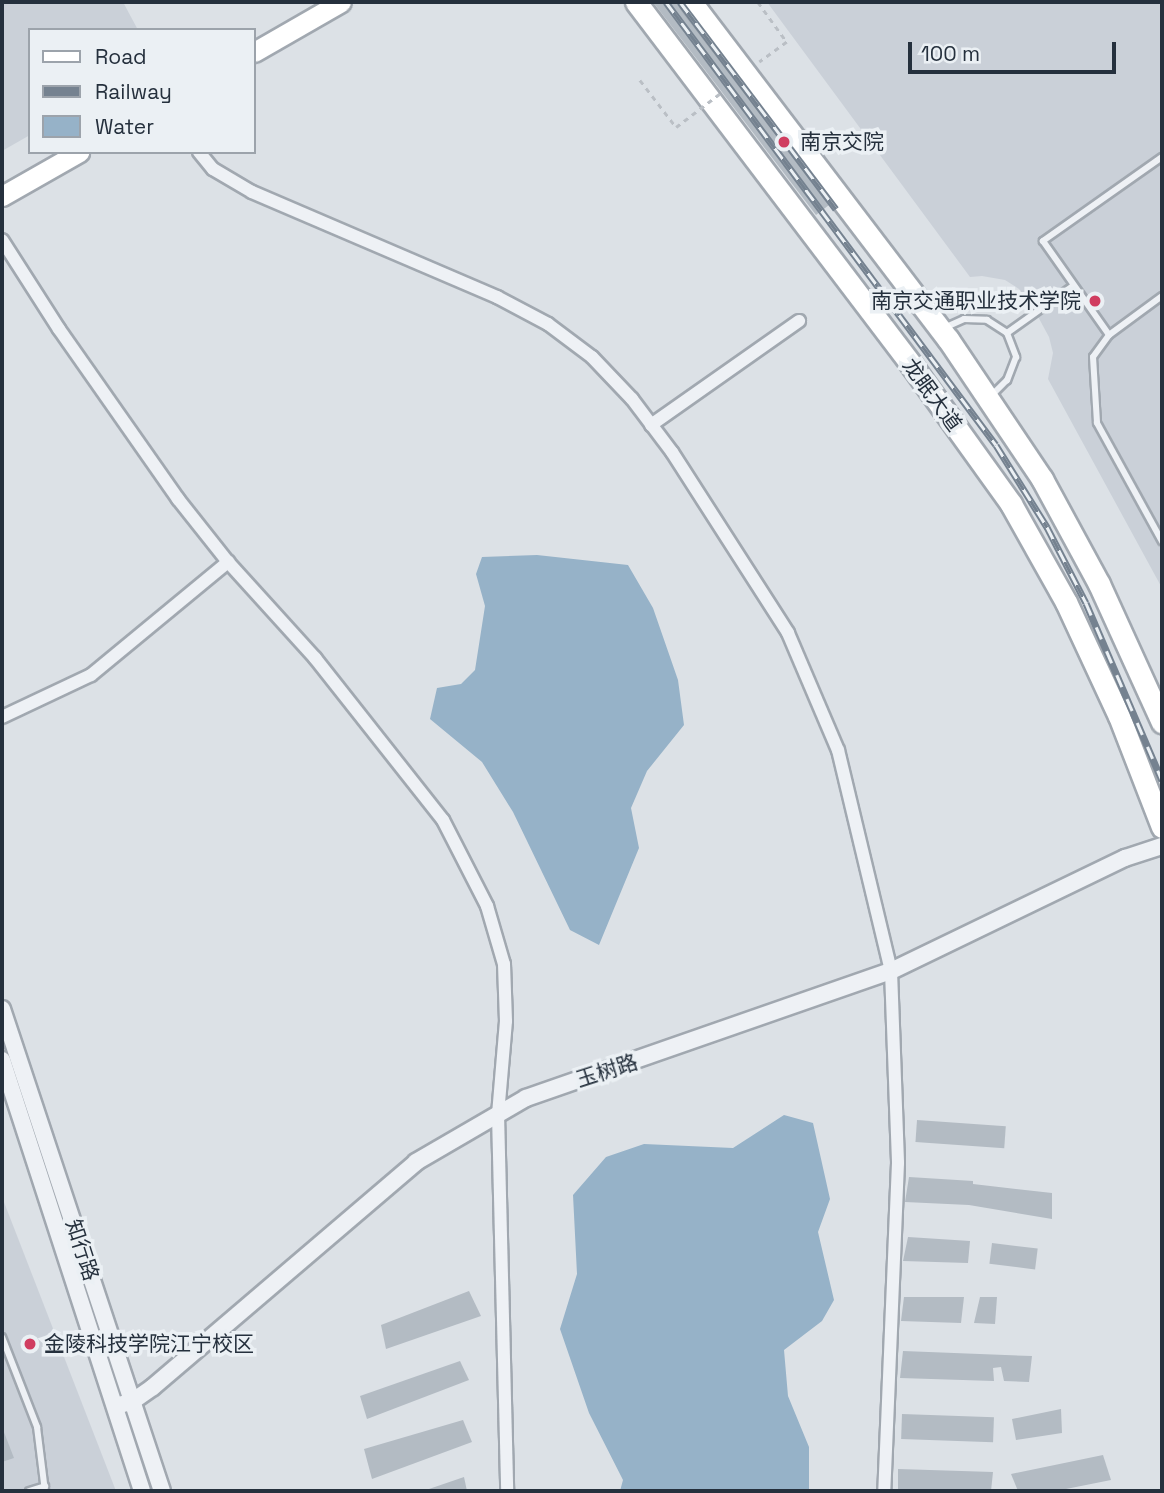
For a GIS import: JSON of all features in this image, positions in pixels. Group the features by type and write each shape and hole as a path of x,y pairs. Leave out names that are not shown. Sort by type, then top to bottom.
{"main road":[{"path":"256,51 341,2"},
{"name":"龙眠大道","path":"636,2 904,355 1011,504 1066,602 1119,716 1162,827"},
{"name":"龙眠大道","path":"691,2 940,330 989,399 1048,491 1098,584 1162,722"},
{"path":"2,196 76,154"}],"street":[{"path":"202,154 213,169 252,192 496,297 548,324 592,357 651,425 788,633 838,750 891,971 898,1163 884,1491"},
{"path":"2,240 59,329 146,454 228,562 315,658 443,820 487,906 504,964 506,1021 498,1115 507,1491"},
{"path":"651,425 799,321"},
{"path":"2,717 91,674 228,562"},
{"name":"玉树路","path":"116,1406 133,1401 416,1162 526,1098 891,971 1125,858 1162,846"},
{"name":"知行路","path":"2,1009 162,1491"},
{"name":"知行路","path":"2,1060 142,1491"}],"lane":[{"path":"1109,335 1043,241 1162,157"},
{"path":"1007,333 1073,286"},
{"path":"1162,296 1109,335 1093,357 1097,423 1162,541"},
{"path":"940,330 964,320 987,320 1007,333 1016,357 1007,380 989,399"},
{"path":"2,1337 37,1427 45,1488 29,1491"}],"path":[{"path":"751,68 787,42 758,2"},
{"path":"640,80 676,127 722,92"}],"shaded area":[{"path":"2,2 123,2 137,28 28,28 28,136 2,151"},
{"name":"南京交通职业技术学院","path":"767,2 1162,2 1162,588 1048,379 1053,353 1049,337 1036,313 1019,289 1005,280 970,277"},
{"name":"金陵科技学院江宁校区","path":"2,1197 116,1491 2,1491"}],"water":[{"path":"537,555 628,565 653,608 678,680 684,725 647,771 631,808 639,848 599,945 570,930 513,812 482,762 430,719 437,688 461,684 475,670 485,606 476,574 482,557"},
{"path":"784,1115 813,1123 830,1199 818,1232 834,1300 822,1321 784,1350 788,1396 809,1447 809,1491 620,1491 623,1480 589,1413 560,1329 577,1274 573,1195 606,1157 644,1144 733,1148"}],"building":[{"path":"653,2 678,2 681,10 829,205 816,215"},
{"path":"917,1120 1006,1126 1004,1148 915,1142"},
{"path":"909,1177 973,1181 973,1184 1052,1193 1052,1219 969,1205 905,1202"},
{"path":"908,1237 970,1241 968,1263 903,1261"},
{"path":"992,1243 1038,1249 1035,1269 989,1264"},
{"path":"469,1291 481,1316 386,1349 381,1325"},
{"path":"904,1297 964,1297 961,1323 901,1321"},
{"path":"980,1297 997,1297 995,1324 974,1323"},
{"path":"903,1351 1032,1356 1029,1382 1004,1381 1001,1367 993,1368 994,1381 900,1378"},
{"path":"460,1361 469,1380 367,1419 360,1396"},
{"path":"1061,1409 1062,1433 1016,1440 1012,1419"},
{"path":"902,1414 994,1417 993,1442 901,1439"},
{"path":"463,1420 472,1442 372,1479 364,1449"},
{"path":"2,1427 14,1458 2,1462"},
{"path":"1103,1455 1111,1480 1056,1491 1018,1491 1011,1474"},
{"path":"898,1469 993,1472 991,1491 898,1491"},
{"path":"464,1477 467,1491 429,1491 429,1489"}],"railway":[{"path":"666,2 996,445 1047,527 1086,603 1162,780"},
{"path":"680,2 836,209"}],"place":[{"name":"南京交院","path":"784,142"},
{"name":"南京交通职业技术学院","path":"1095,301"},
{"name":"金陵科技学院江宁校区","path":"30,1344"}]}
